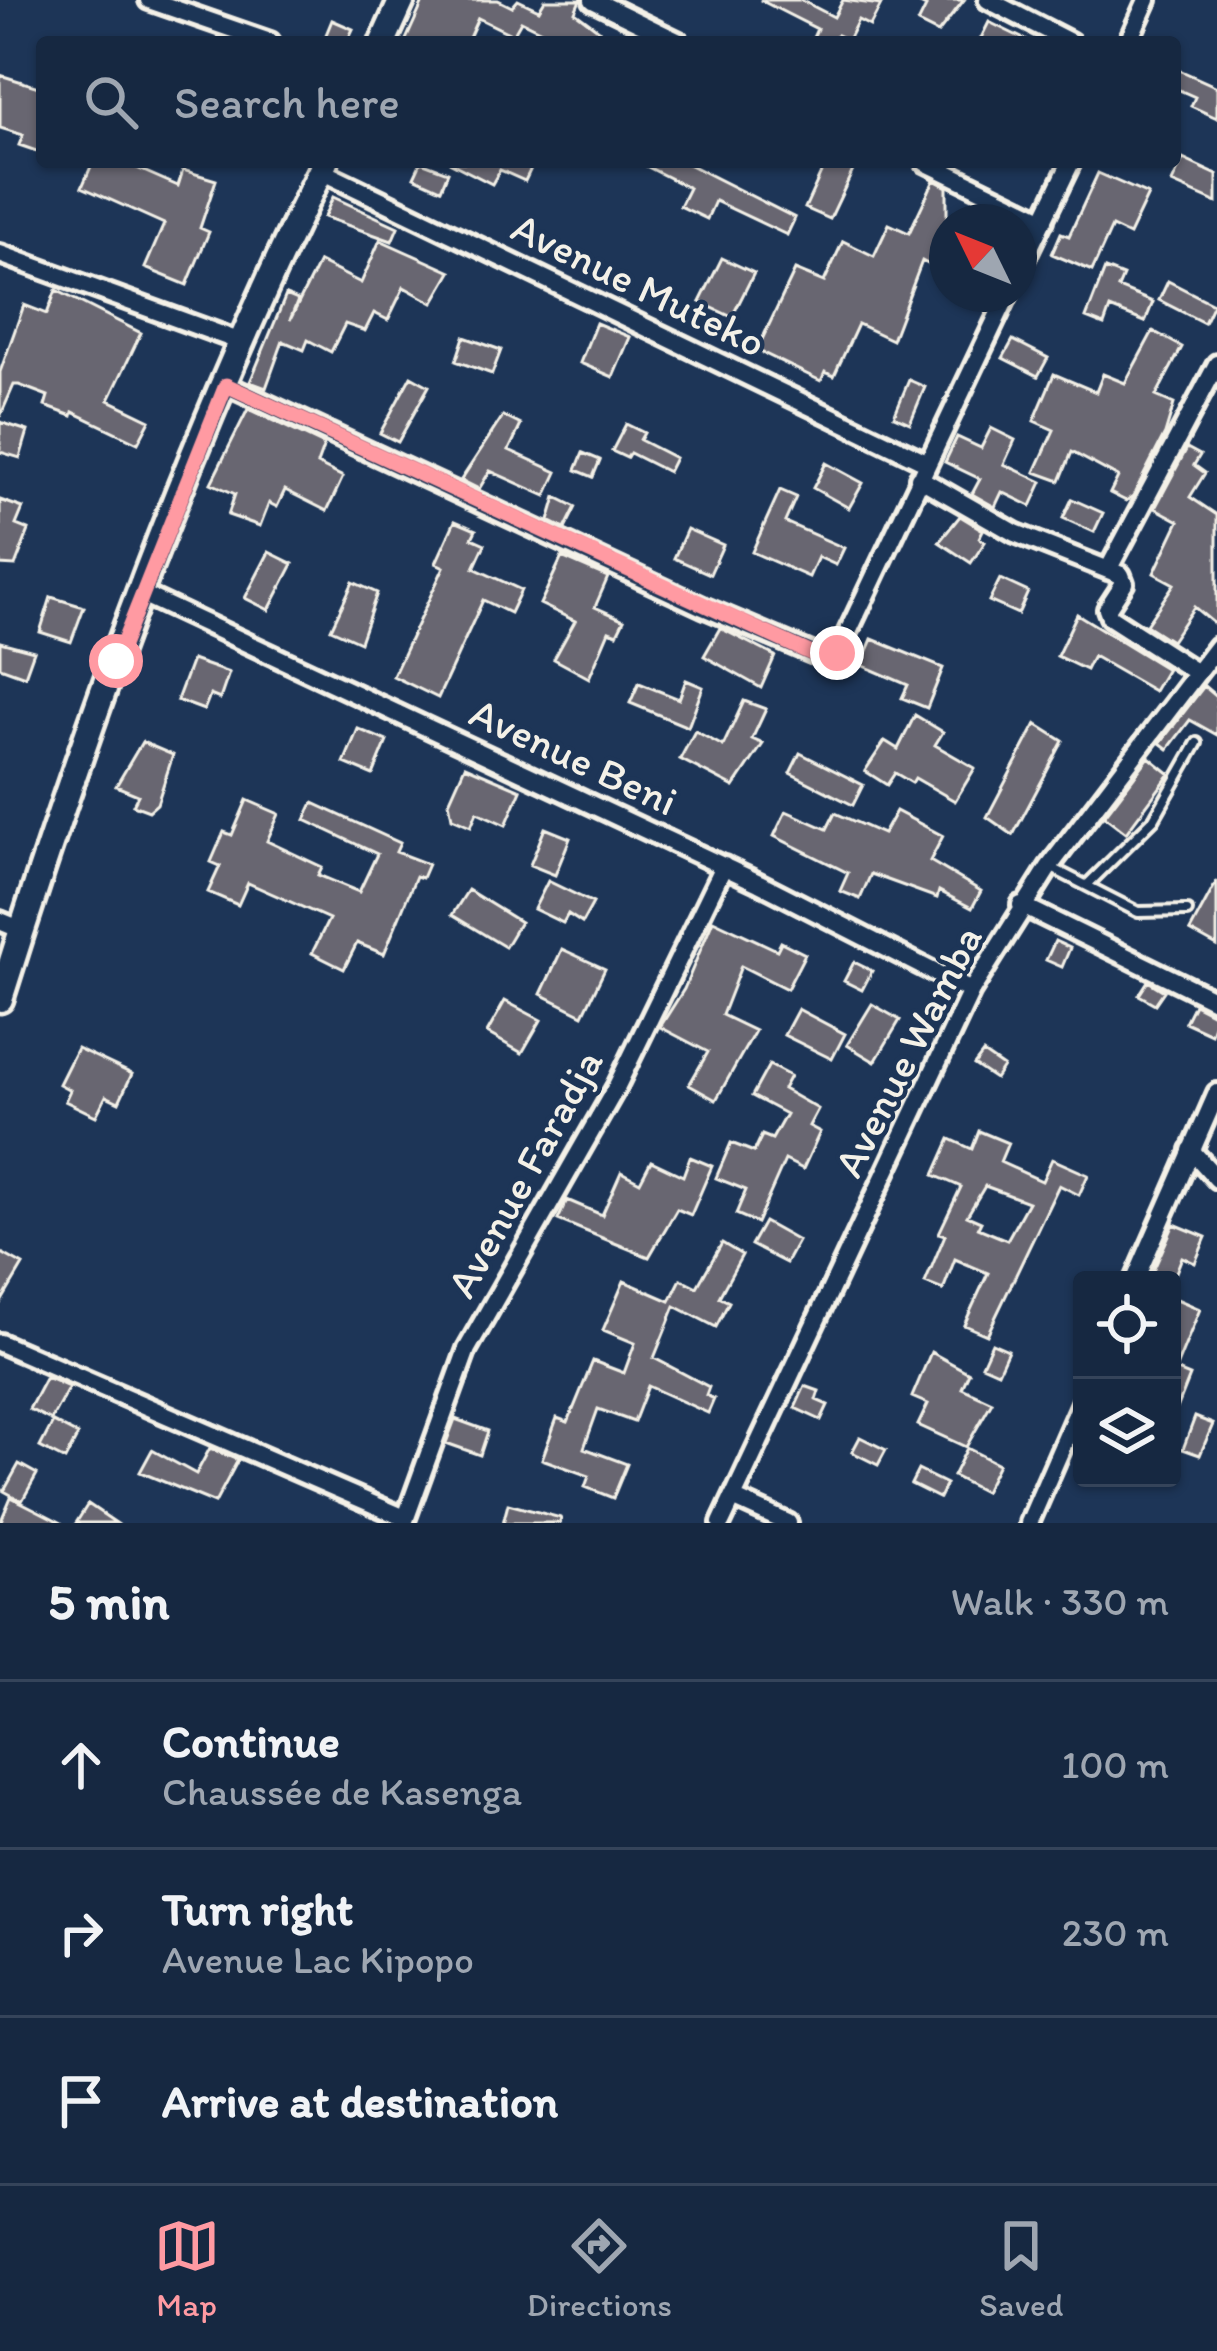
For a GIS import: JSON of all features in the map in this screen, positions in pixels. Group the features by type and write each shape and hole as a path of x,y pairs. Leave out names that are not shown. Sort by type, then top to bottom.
{"main road":[{"path":"386,36 402,0"},
{"path":"0,999 11,926 226,385 323,168"}],"street":[{"path":"149,0 253,36"},
{"path":"593,0 667,36"},
{"path":"988,0 1058,36"},
{"path":"1130,36 1148,0"},
{"name":"Avenue Muteko","path":"325,168 922,470 1015,533 1108,570"},
{"path":"937,168 1044,220"},
{"path":"1037,234 1068,168"},
{"path":"0,254 244,343"},
{"path":"226,385 826,660 840,649 998,312"},
{"path":"1196,673 1110,617 1107,609 1124,578 1108,570 1217,364"},
{"name":"Avenue Beni","path":"142,594 724,866 971,991"},
{"name":"Avenue Wamba","path":"721,1523 971,991 1021,905 1217,647"},
{"name":"Avenue Faradja","path":"404,1521 466,1349 606,1106 724,866"},
{"path":"1021,905 1217,1001"},
{"path":"1139,1271 1217,1093"},
{"path":"1191,1150 1217,1179"},
{"path":"0,1343 404,1521"},
{"path":"1029,1523 1073,1422"},
{"path":"733,1498 788,1523"}],"lane":[{"path":"1087,885 1154,819 1196,743"},
{"path":"1049,867 1138,912 1187,911"}],"building":[{"path":"424,0 498,0 512,7 518,0 539,10 545,0 580,0 575,12 599,30 596,36 552,36 521,21 513,35 478,18 470,36 408,36"},
{"path":"760,0 801,0 834,17 843,0 881,5 870,26 858,20 850,36 814,36 817,29"},
{"path":"911,0 964,0 938,33 918,23 926,7"},
{"path":"332,20 353,29 350,36 325,36"},
{"path":"989,22 1018,36 982,36"},
{"path":"1181,71 1217,87 1217,118 1191,106 1195,97 1181,91"},
{"path":"0,75 36,86 36,151 19,145 23,135 0,128"},
{"path":"1183,159 1217,175 1217,203 1172,183"},
{"path":"90,168 137,168 178,186 183,170 216,180 200,228 209,232 187,285 145,268 164,224 82,187"},
{"path":"418,168 448,172 441,189 414,177"},
{"path":"461,168 531,168 525,181 500,170 492,184"},
{"path":"650,168 696,168 795,218 787,235 715,201 707,219 680,206 689,188"},
{"path":"823,168 854,168 830,219 805,208"},
{"path":"1098,173 1148,195 1129,235 1112,227 1092,271 1052,254 1061,233 1069,236"},
{"path":"934,180 947,187 947,204 929,204 929,265 922,261 892,340 858,324 834,376 825,372 821,381 757,350 795,270 824,282 843,241 874,256 889,224 909,233"},
{"path":"333,197 398,227 392,241 324,217"},
{"path":"380,240 451,272 433,303 404,287 388,320 374,313 365,331 345,324 331,352 308,340 304,350 283,341 266,388 250,382 286,295 298,300 290,320 319,262 361,283"},
{"path":"722,258 754,273 732,317 700,302"},
{"path":"1105,269 1123,276 1118,288 1153,302 1145,322 1110,308 1104,325 1086,318"},
{"path":"1168,281 1213,304 1204,323 1159,300"},
{"path":"56,290 141,333 109,400 150,420 138,443 73,412 72,416 45,406 48,396 19,385 14,385 0,417 0,372 24,305 47,314"},
{"path":"596,323 630,337 613,377 580,363"},
{"path":"1153,331 1182,347 1156,396 1174,404 1165,434 1133,496 1126,501 1110,493 1118,477 1072,452 1060,481 1035,472 1054,430 1034,421 1054,374 1096,392 1103,374 1125,383"},
{"path":"464,337 501,350 492,374 456,361"},
{"path":"1013,340 1048,358 1038,376 1003,358"},
{"path":"411,376 429,386 398,442 380,433"},
{"path":"909,380 925,387 910,423 894,416"},
{"path":"248,409 324,445 317,464 343,477 327,511 285,490 277,507 269,503 260,526 228,515 235,494 211,483"},
{"path":"503,416 521,425 509,450 557,472 546,496 490,471 479,489 461,480"},
{"path":"0,422 28,431 20,458 0,452"},
{"path":"626,424 644,433 640,440 675,458 668,472 630,453 627,458 612,451"},
{"path":"991,428 1015,440 1004,464 1042,482 1031,506 1002,492 995,507 972,494 980,479 945,462 957,437 981,448"},
{"path":"1187,448 1200,455 1194,465 1205,473 1190,497 1217,515 1217,626 1194,607 1171,641 1146,625 1174,584 1154,573 1179,521 1155,508"},
{"path":"583,453 600,460 593,477 576,470"},
{"path":"826,463 863,483 849,508 813,488"},
{"path":"780,490 796,497 785,522 844,548 836,565 818,557 809,577 752,552"},
{"path":"556,497 576,507 565,529 549,521"},
{"path":"1072,499 1103,513 1094,532 1063,518"},
{"path":"0,500 23,508 16,525 29,530 15,566 0,565"},
{"path":"960,516 983,530 979,538 985,542 971,563 939,542"},
{"path":"455,521 476,530 472,538 485,544 474,568 521,590 510,613 483,600 438,698 393,676 444,567 436,563"},
{"path":"687,529 723,545 710,574 674,558"},
{"path":"269,552 293,564 269,610 245,598"},
{"path":"562,557 608,577 595,607 624,620 617,634 609,631 589,678 554,659 575,621 540,604"},
{"path":"1000,579 1028,592 1018,614 989,601"},
{"path":"353,582 377,593 360,642 331,629"},
{"path":"51,597 84,607 71,642 40,632"},
{"path":"1077,614 1167,669 1154,691 1093,656 1086,670 1057,656"},
{"path":"720,628 775,656 761,688 704,656"},
{"path":"872,639 943,668 927,708 902,698 908,685 861,665"},
{"path":"0,642 34,651 25,676 0,667"},
{"path":"192,660 229,673 220,699 210,695 204,710 177,700"},
{"path":"686,680 703,687 688,727 630,703 639,683 679,699"},
{"path":"1204,686 1217,697 1217,735 1190,720 1168,749 1160,743"},
{"path":"744,701 766,709 752,739 763,744 734,787 680,759 695,731 723,746"},
{"path":"915,715 943,732 935,745 975,768 955,801 915,778 912,783 895,773 887,785 865,771 885,741 898,749"},
{"path":"1036,724 1063,741 1013,835 987,817"},
{"path":"358,729 387,741 373,775 344,763"},
{"path":"142,742 173,755 157,804 149,811 133,805 138,795 116,786"},
{"path":"800,753 863,785 853,805 790,773"},
{"path":"1149,757 1170,774 1126,833 1104,816"},
{"path":"465,766 521,790 506,825 477,812 471,826 452,818 449,802"},
{"path":"247,800 279,814 267,841 322,867 318,875 359,892 377,854 305,820 313,803 400,843 396,852 428,864 422,878 416,876 384,954 357,943 344,969 312,953 329,919 248,883 238,905 208,892 220,866 211,862 224,832 232,835"},
{"path":"786,811 827,829 835,813 883,834 896,811 943,836 930,861 981,891 972,908 939,891 937,898 871,874 860,899 840,891 848,873 774,836"},
{"path":"545,828 570,838 555,875 530,865"},
{"path":"548,881 593,903 582,923 568,914 563,923 534,909"},
{"path":"1217,881 1217,946 1190,931"},
{"path":"468,890 520,922 505,947 452,915"},
{"path":"713,920 777,950 781,942 805,954 787,989 741,966 722,1015 755,1031 716,1100 689,1085 708,1052 660,1027 684,989"},
{"path":"1055,941 1070,948 1062,967 1046,960"},
{"path":"562,949 605,969 583,1015 541,994"},
{"path":"854,962 872,971 862,990 844,981"},
{"path":"1148,981 1164,991 1155,1004 1139,995"},
{"path":"505,1001 541,1020 522,1053 487,1033"},
{"path":"872,1004 900,1020 875,1062 847,1045"},
{"path":"1194,1004 1217,1016 1211,1034 1185,1022"},
{"path":"798,1009 845,1034 832,1059 784,1035"},
{"path":"77,1048 132,1074 119,1102 106,1096 96,1116 65,1101 70,1090 59,1084"},
{"path":"983,1053 1003,1067 995,1079 974,1065"},
{"path":"769,1065 790,1076 783,1089 818,1109 809,1126 820,1132 803,1169 785,1160 757,1223 736,1214 746,1190 716,1178 731,1143 754,1152 762,1135 772,1139 786,1114 752,1096"},
{"path":"979,1131 1008,1143 1000,1162 1042,1181 1052,1159 1088,1175 1079,1195 1059,1185 987,1335 964,1325 988,1273 955,1259 943,1290 925,1283 945,1235 939,1233 961,1187 934,1175 950,1139 972,1149","holes":["985,1186 1028,1202 1007,1240 978,1228 981,1222 967,1216"]},
{"path":"690,1157 712,1166 691,1215 677,1209 649,1257 558,1220 567,1200 602,1215 621,1172 640,1182 651,1161 683,1176"},
{"path":"764,1222 798,1241 786,1263 751,1245"},
{"path":"1174,1224 1206,1237 1195,1263 1182,1257 1177,1271 1153,1271"},
{"path":"722,1243 742,1255 719,1297 729,1302 716,1327 675,1306 654,1358 709,1387 706,1395 714,1399 708,1413 648,1386 634,1422 598,1409 584,1448 627,1464 613,1498 585,1487 589,1476 542,1459 557,1418 568,1422 593,1361 624,1373 635,1343 603,1330 624,1281 670,1301 681,1279 697,1287"},
{"path":"0,1252 23,1265 0,1304"},
{"path":"1181,1301 1200,1309 1181,1355"},
{"path":"992,1343 1008,1350 998,1372 982,1365"},
{"path":"931,1352 969,1373 962,1388 992,1402 966,1447 918,1425 928,1404 912,1397"},
{"path":"1181,1372 1190,1376 1181,1399"},
{"path":"46,1377 69,1387 51,1420 29,1409"},
{"path":"805,1386 819,1391 816,1400 828,1405 821,1420 795,1408"},
{"path":"1195,1417 1213,1424 1200,1455 1183,1449"},
{"path":"455,1419 488,1431 480,1455 446,1443"},
{"path":"53,1422 78,1435 65,1460 40,1447"},
{"path":"860,1437 886,1450 878,1465 852,1452"},
{"path":"210,1448 238,1460 215,1503 140,1472 152,1450 196,1474"},
{"path":"967,1448 998,1464 984,1492 953,1476"},
{"path":"19,1464 37,1474 22,1501 4,1491"},
{"path":"918,1470 946,1484 939,1498 911,1484"},
{"path":"11,1497 62,1523 0,1523"},
{"path":"88,1504 116,1523 76,1523"},
{"path":"508,1504 561,1518 560,1523 503,1523"}],"route":[{"path":"116,661 226,385 703,608 823,659 837,653"}]}
